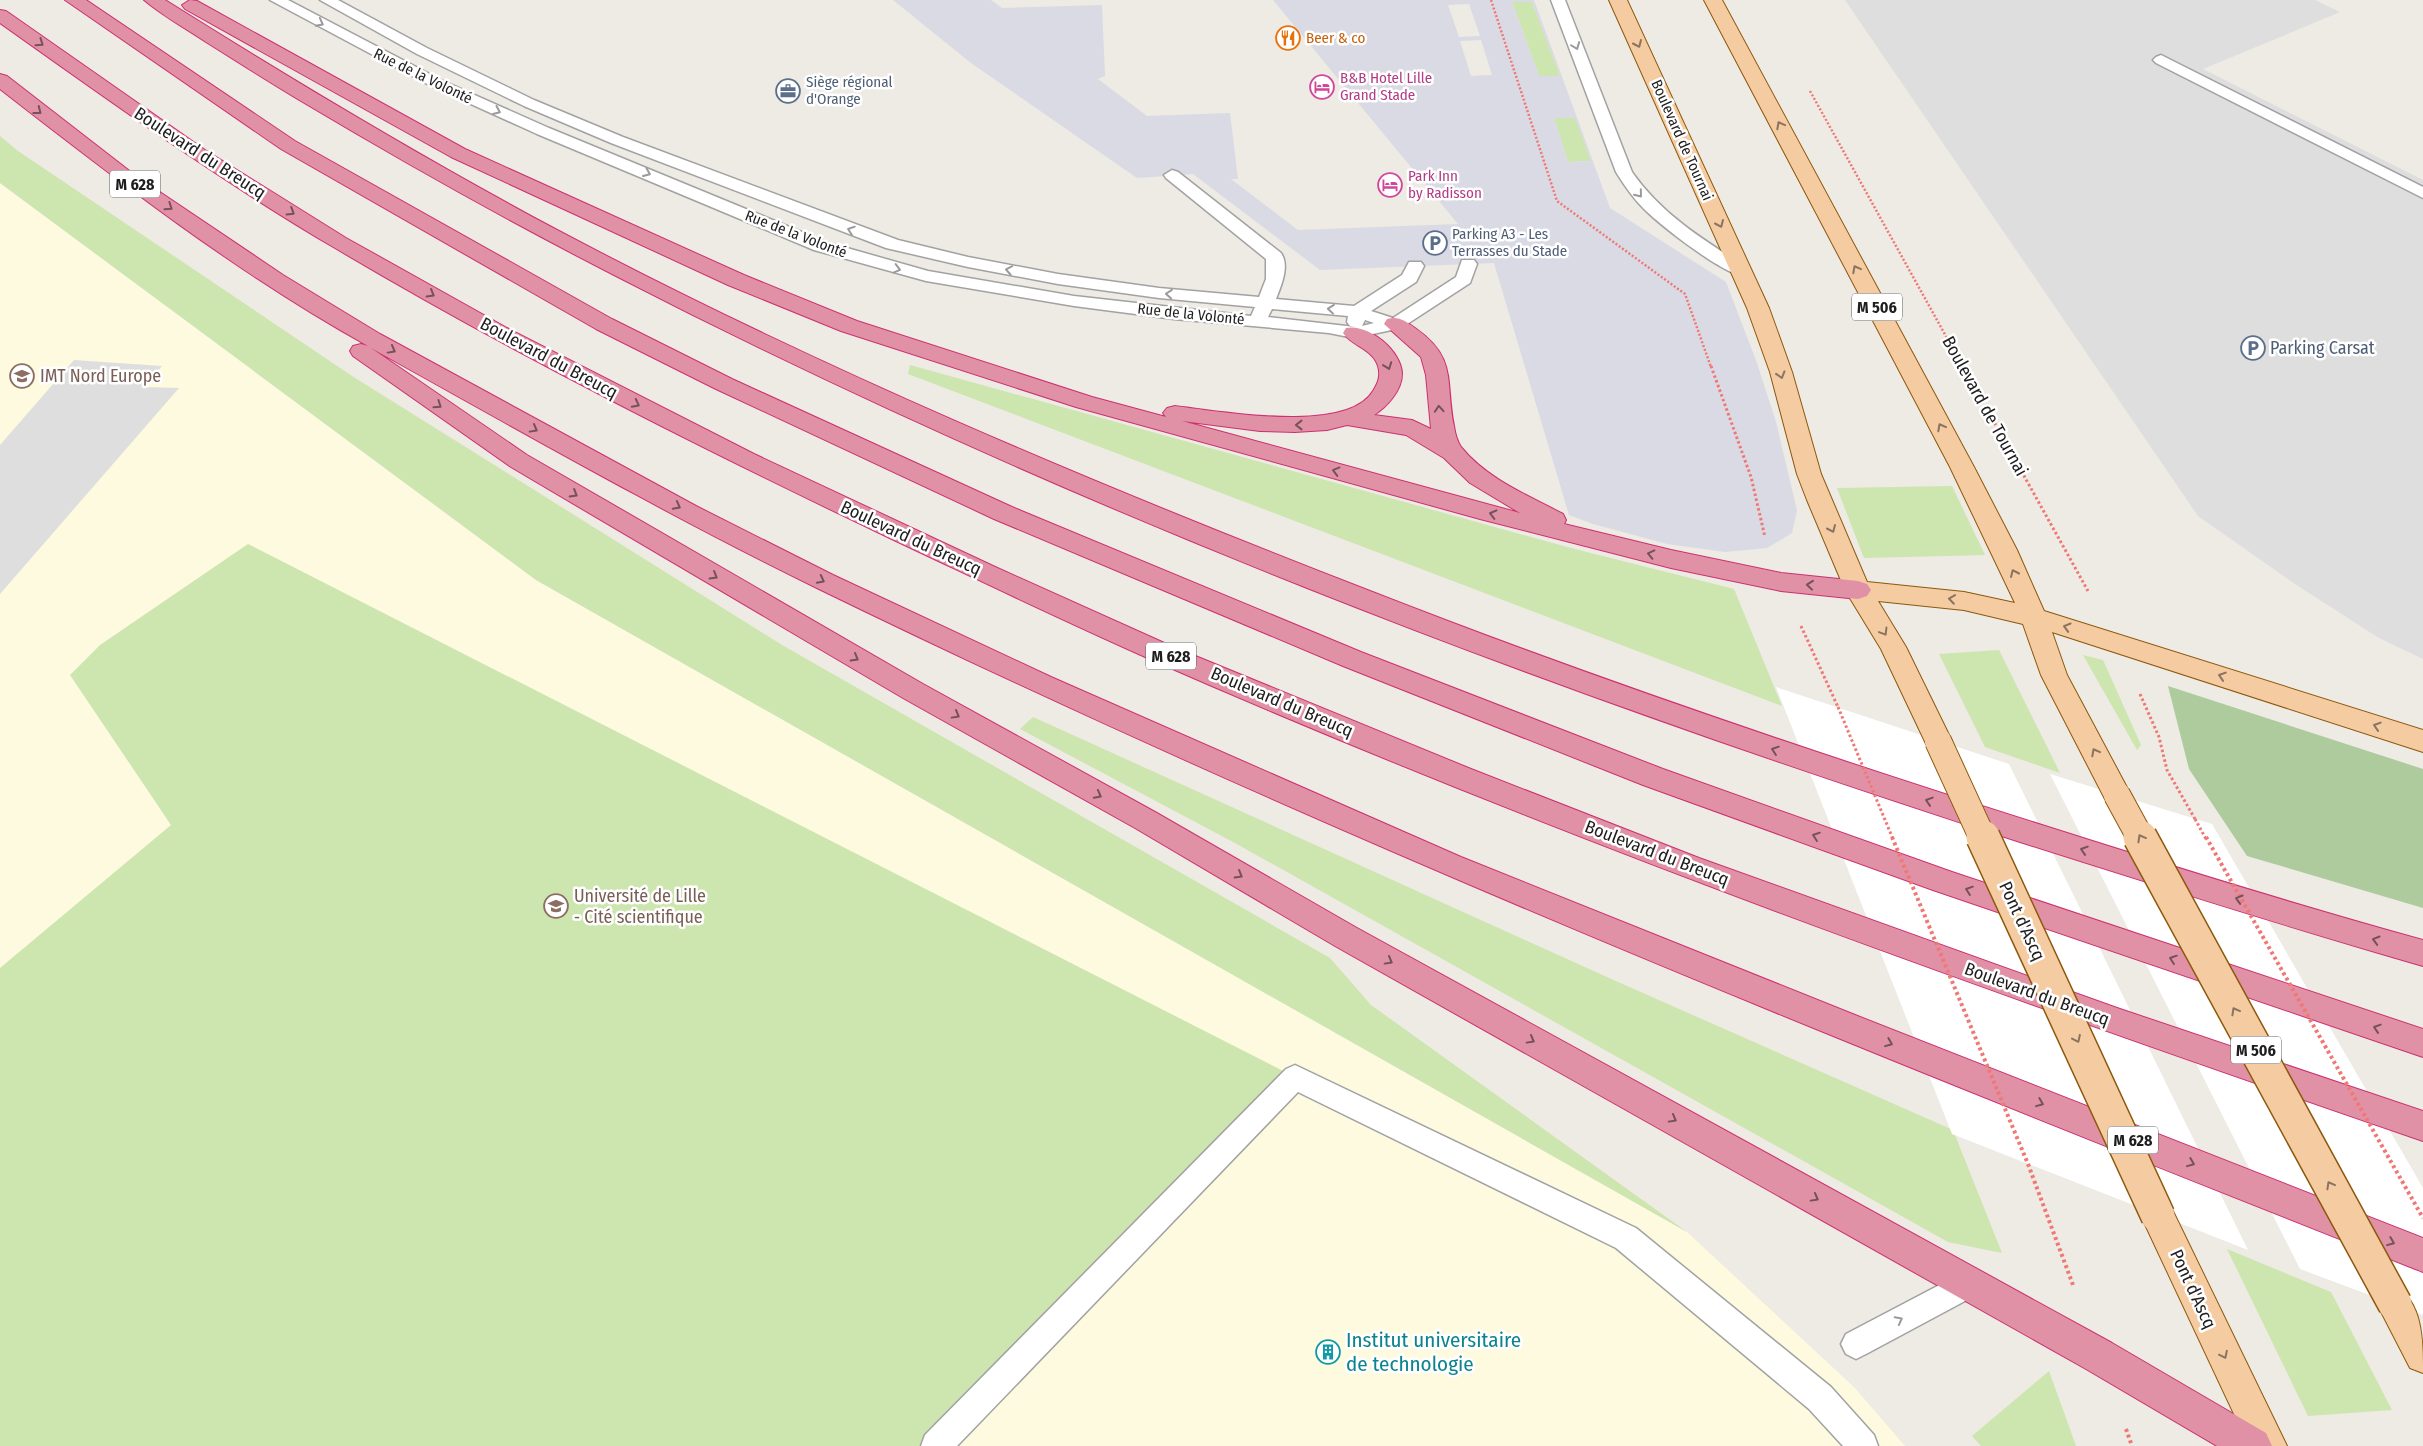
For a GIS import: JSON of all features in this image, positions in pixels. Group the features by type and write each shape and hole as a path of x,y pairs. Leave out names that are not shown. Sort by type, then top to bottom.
{"highway":[{"path":"74,0 288,145 604,324 724,384 1003,513 1352,659 1653,777 1952,884 2423,1043"},
{"path":"154,0 238,56 409,158 620,269 843,378 1177,525 1502,652 1827,768 2276,911 2423,953"},
{"path":"183,0 458,153 727,276 849,326 1084,402 1586,538 1781,582 1858,590"},
{"name":"Boulevard du Breucq","path":"0,15 198,154 339,242 499,333 746,460 984,572 1162,652 1453,774 1706,872 2126,1026 2423,1126"},
{"name":"M 628","path":"0,80 129,180 275,280 381,344 687,512 824,581 1041,684 1460,869 2423,1255"},
{"path":"275,280 334,332 519,461 634,529 913,692 1145,820 1346,938 1968,1284 2253,1446"},
{"path":"1348,418 1376,403 1387,392 1391,376 1388,362 1356,322"},
{"path":"1395,324 1419,341 1433,358 1440,418 1447,444 1460,462 1478,475 1586,538"},
{"path":"1084,402 1261,423 1303,425 1348,418 1412,428 1429,436 1455,454"}],"main road":[{"name":"Boulevard de Tournai","path":"1618,0 1742,272 1781,372 1809,474 1858,590"},
{"name":"M 506","path":"1713,0 1962,467 2004,550 2034,617 2054,675 2117,795 2423,1355"},
{"path":"1858,590 1964,601 2034,617 2115,641 2423,741"},
{"name":"Pont d'Ascq","path":"1858,590 1893,647 2158,1216 2268,1446"}],"lane":[{"name":"Rue de la Volonté","path":"277,0 376,54 492,108 820,246 926,276 1074,301 1174,314 1257,321 1356,322"},
{"name":"Rue de la Volonté","path":"327,0 422,51 529,102 617,140 892,244 1058,280 1159,293 1266,303 1356,322"},
{"path":"1558,0 1624,172 1639,196 1666,222 1742,272"},
{"path":"2161,60 2423,193"},
{"path":"1172,175 1275,257 1275,279 1257,321"},
{"path":"1356,322 1395,324 1453,288 1464,279 1468,264"},
{"path":"1356,322 1410,278 1415,266"},
{"path":"936,1446 1295,1077 1626,1238 1820,1398 1863,1446"},
{"path":"1856,1344 1968,1284"}],"path":[{"path":"1491,0 1557,201 1684,294 1751,477 1767,548 1838,708 2028,1164"},
{"name":"Boulevard de Tournai","path":"1809,90 2115,641 2160,737 2167,770 2423,1218"}],"shaded area":[{"path":"893,0 991,0 1002,8 1102,5 1105,76 1098,79 1147,116 1230,113 1238,179 1231,179 1298,230 1458,224 1273,0 1534,0 1610,208 1726,282 1757,363 1776,422 1797,510 1792,533 1767,548 1725,552 1667,544 1593,524 1569,515 1494,263 1320,270 1193,174 1137,178 971,63","holes":["1512,2 1532,2 1560,76 1539,76","1469,4 1480,36 1459,37 1448,5","1481,40 1492,75 1471,76 1460,41","1554,118 1575,118 1591,161 1568,162"]},
{"name":"Parking Carsat","path":"1845,0 2315,0 2340,12 2203,69 2423,180 2423,659 2379,638 2295,584 2198,516"},
{"name":"Université de Lille ‐ Cité scientifique","path":"0,183 536,580 1687,1232 1855,1388 1905,1446 0,1446"},
{"path":"74,360 162,366 143,387 179,388 0,594 0,445"}],"green space":[{"path":"1512,2 1532,2 1560,76 1539,76"},
{"path":"1575,117 1591,161 1568,162 1554,118"},
{"path":"0,136 18,151 352,376 782,645 1330,958 1371,1005 1687,1232 536,580 0,183"},
{"path":"910,365 1567,547 1734,589 1782,706 908,374"},
{"path":"1952,486 1985,555 1864,558 1837,488"},
{"name":"Université de Lille ‐ Cité scientifique","path":"248,544 1295,1077 934,1446 0,1446 0,968 171,825 70,675 100,645"},
{"path":"1999,650 2060,773 1985,747 1939,654"},
{"path":"2083,655 2103,660 2141,745 2137,750"},
{"path":"2168,686 2423,769 2423,908 2247,856 2189,769"},
{"path":"1033,717 1609,978 1953,1130 2002,1253 1948,1242 1235,843 1020,729"},
{"path":"2227,1249 2331,1292 2392,1410 2308,1416"},
{"path":"2049,1371 2076,1446 1981,1446 1972,1436"}],"pier":[{"path":"1776,687 2009,764 2248,1250 1952,1134"},
{"path":"2050,774 2212,824 2423,1188 2423,1315 2300,1269"}],"place":[{"name":"Beer & co","path":"1288,38"},
{"name":"B&B Hotel Lille Grand Stade","path":"1322,87"},
{"name":"Siège régional d'Orange","path":"788,91"},
{"name":"Park Inn by Radisson","path":"1390,185"},
{"name":"Parking A3 - Les Terrasses du Stade","path":"1435,243"},
{"name":"Parking Carsat","path":"2253,348"},
{"name":"IMT Nord Europe","path":"22,376"},
{"name":"Université de Lille ‐ Cité scientifique","path":"556,906"},
{"name":"Institut universitaire de technologie","path":"1328,1352"}]}
